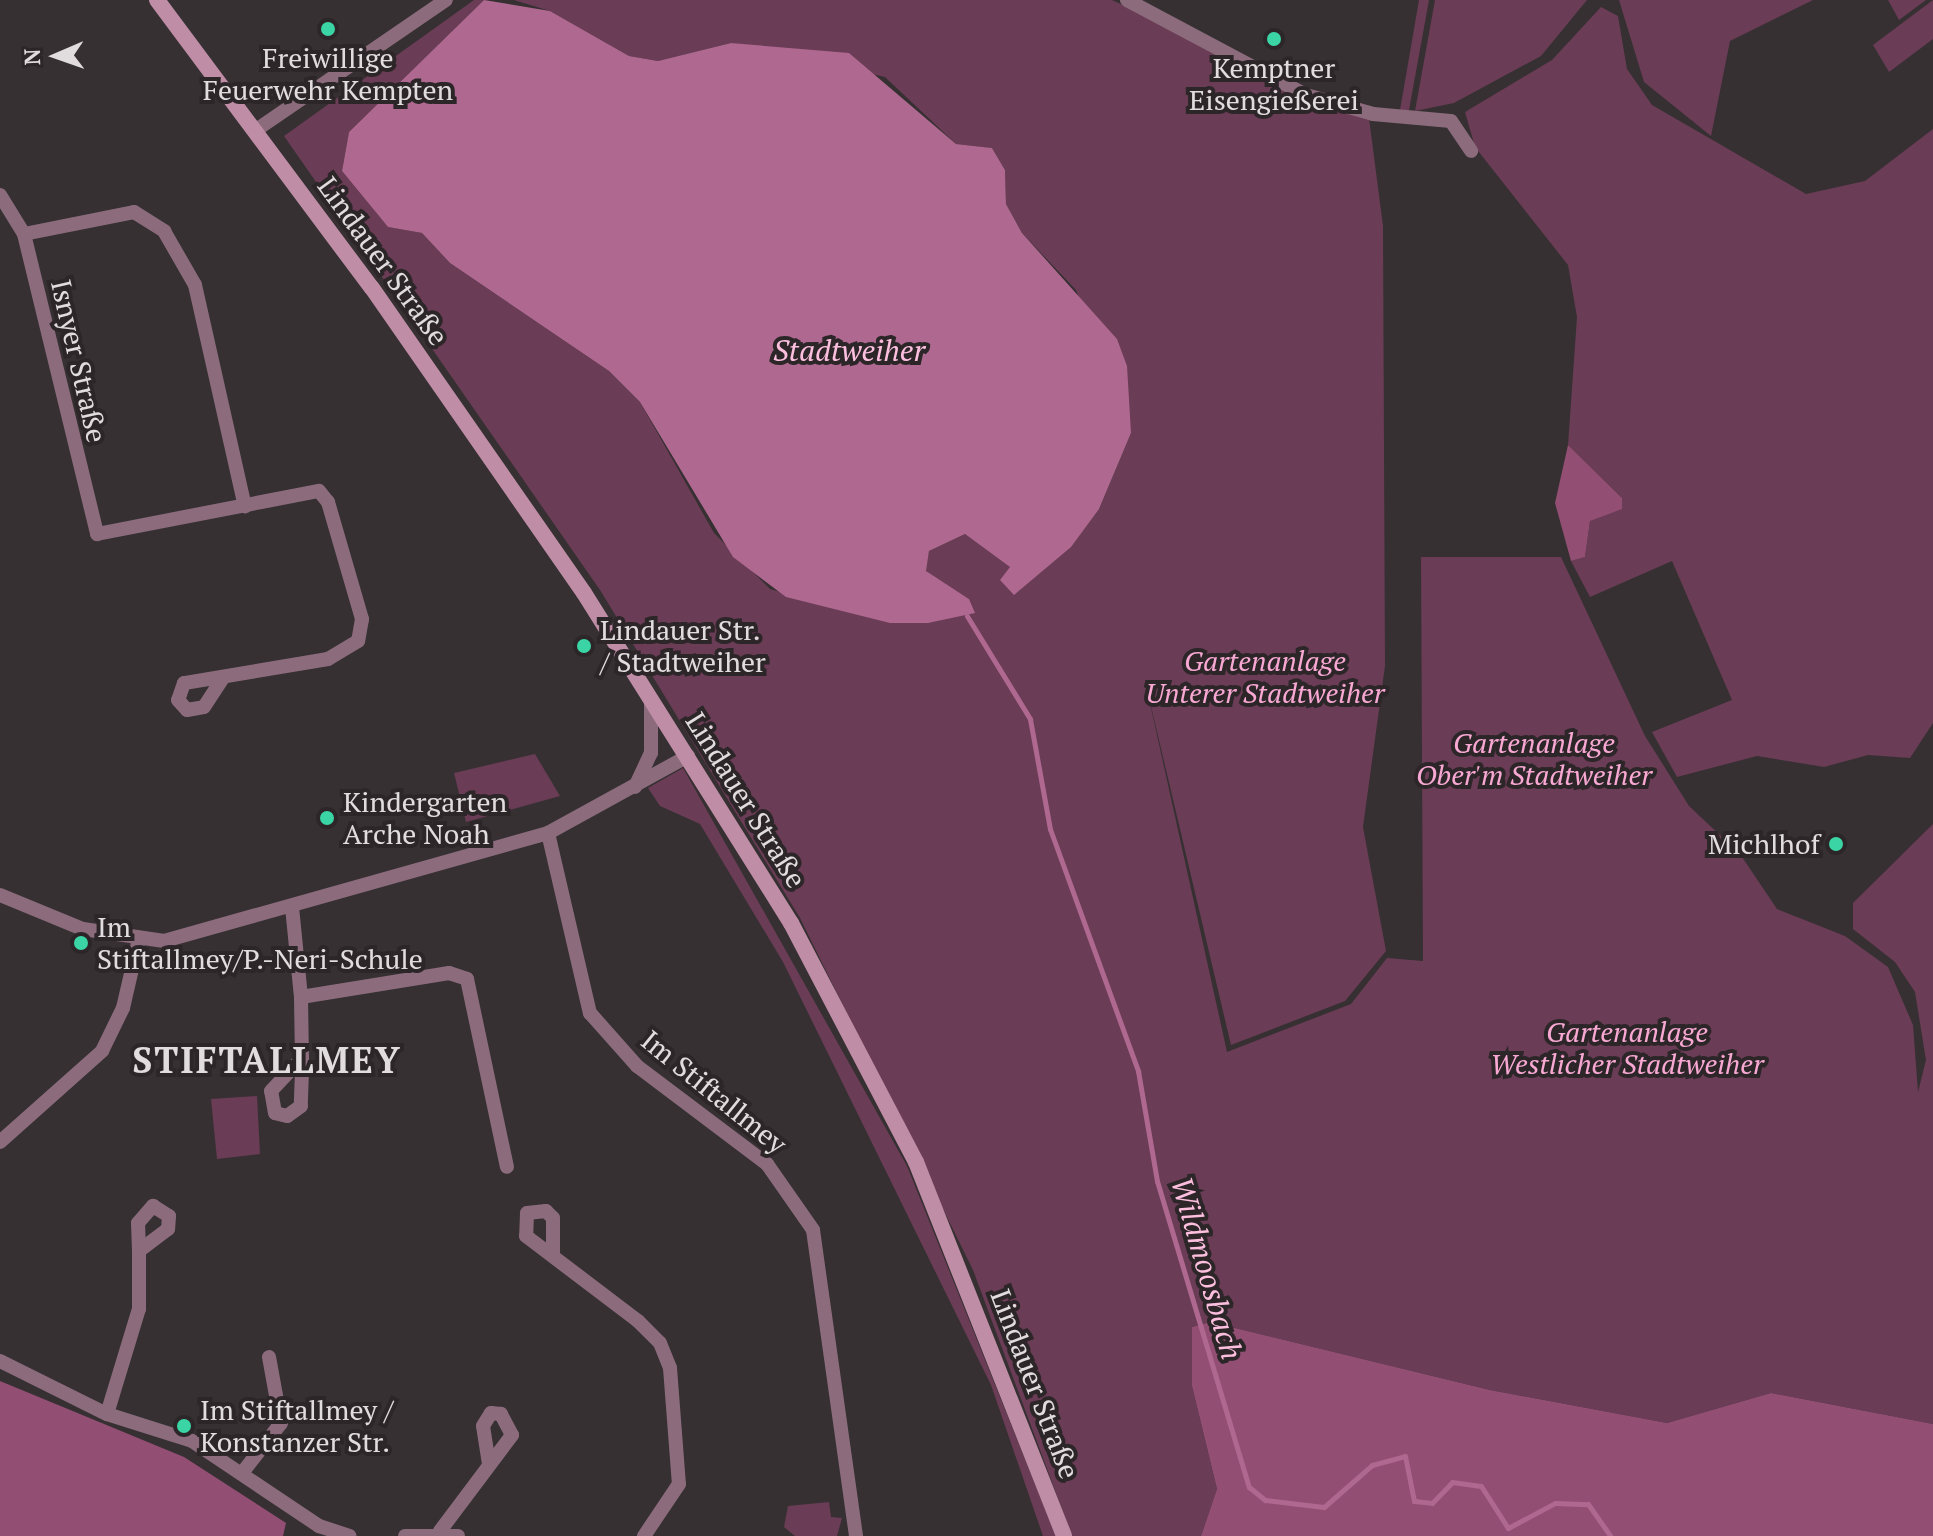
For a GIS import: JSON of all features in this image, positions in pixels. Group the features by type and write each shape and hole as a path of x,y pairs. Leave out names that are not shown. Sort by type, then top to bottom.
{"main road":[{"name":"Lindauer Straße","path":"157,0 256,130 632,663 791,923 916,1162 1064,1536"}],"street":[{"path":"256,130 446,0"},
{"path":"1127,0 1306,95 1373,114 1451,121 1471,151"},
{"name":"Isnyer Straße","path":"0,195 24,234 90,525 104,537 245,506"},
{"path":"24,234 134,212 164,231 195,285 245,506 319,491 362,619 358,641 339,656 222,679"},
{"path":"634,787 651,753 650,695"},
{"path":"0,895 138,943 292,907 548,833 688,756"},
{"name":"Im Stiftallmey","path":"548,833 590,1013 637,1066 767,1164 813,1230 857,1535"},
{"path":"292,907 301,997 302,1058"},
{"path":"0,1142 102,1051 123,1008 138,943"},
{"path":"301,997 449,973 467,979 507,1167"},
{"path":"107,1414 139,1309 139,1251"},
{"path":"553,1254 638,1321 660,1343 670,1368 679,1484 644,1536"},
{"path":"242,1473 281,1423 269,1357"},
{"path":"0,1361 107,1414 192,1441 319,1526 349,1536"},
{"path":"440,1531 489,1463"},
{"path":"405,1536 440,1531 458,1536"}],"green space":[{"path":"474,0 484,0 349,132 342,171 388,227 422,233 450,263 609,371 640,402 714,533 770,589 828,606 969,599 925,571 929,551 965,534 1011,567 1099,509 1131,433 1076,290 1022,233 1006,204 1005,170 992,148 956,144 885,77 731,43 658,61 629,56 550,11 514,0 1112,0 1369,118 1383,226 1385,666 1363,827 1386,951 1345,1001 1231,1045 1146,685 1227,1052 1351,1004 1387,958 1423,961 1421,557 1561,557 1645,736 1689,806 1740,854 1777,909 1845,936 1888,967 1913,1025 1918,1092 1926,1060 1915,992 1895,962 1853,929 1853,903 1933,824 1933,1424 1771,1393 1667,1423 1490,1390 1210,1322 1192,1327 1192,1386 1217,1489 1201,1536 1072,1536 973,1270 800,918 600,590 284,136"},
{"path":"1419,0 1429,0 1409,110 1400,110"},
{"path":"1435,0 1587,0 1541,56 1454,103 1415,111"},
{"path":"1619,0 1813,0 1730,41 1711,136 1644,82"},
{"path":"1888,0 1926,0 1899,20"},
{"path":"1933,0 1933,39 1889,72 1873,45"},
{"path":"1601,7 1618,16 1627,69 1652,105 1806,194 1865,181 1933,129 1933,723 1910,758 1868,755 1824,767 1757,756 1677,777 1652,732 1732,700 1672,561 1590,597 1571,561 1585,557 1590,521 1622,498 1568,445 1577,317 1568,265 1475,147 1465,112 1552,60"},
{"path":"535,754 560,796 466,822 454,773"},
{"path":"683,768 907,1166 1056,1536 1043,1536 991,1385 783,962 700,824 660,806 648,788"},
{"path":"257,1096 260,1154 217,1159 211,1099"},
{"path":"829,1502 831,1517 842,1518 837,1536 795,1536 784,1527 788,1506"}],"shaded area":[{"path":"1568,445 1622,498 1622,509 1590,521 1585,557 1571,561 1555,503"},
{"path":"1210,1322 1490,1390 1667,1423 1771,1393 1933,1424 1933,1536 1201,1536 1217,1489 1192,1386 1192,1327"},
{"path":"0,1381 184,1457 286,1523 283,1536 0,1536"}],"water":[{"name":"Stadtweiher","path":"484,0 550,11 629,56 658,61 731,43 849,53 956,144 992,148 1005,170 1006,204 1022,233 1117,339 1127,366 1131,433 1099,509 1071,547 1014,595 1000,580 1010,567 965,534 929,551 926,571 969,599 975,613 928,623 890,623 786,597 733,557 640,402 609,371 450,263 422,233 388,227 342,171 349,132"}],"waterway":[{"name":"Wildmoosbach","path":"967,616 1030,719 1050,829 1138,1071 1157,1181 1249,1487 1265,1500 1324,1507 1372,1465 1405,1456 1414,1501 1432,1503 1452,1482 1481,1486 1508,1528 1555,1503 1588,1504 1610,1536"}],"place":[{"name":"Freiwillige Feuerwehr Kempten","path":"328,29"},
{"name":"Kemptner Eisengießerei","path":"1274,39"},
{"name":"Lindauer Str. / Stadtweiher","path":"584,646"},
{"name":"Kindergarten Arche Noah","path":"327,818"},
{"name":"Michlhof","path":"1836,844"},
{"name":"Im Stiftallmey/P.-Neri-Schule","path":"81,943"},
{"name":"Im Stiftallmey / Konstanzer Str.","path":"184,1426"}],"district":[{"name":"STIFTALLMEY","path":"267,1060"}],"park label":[{"name":"Gartenanlage Unterer Stadtweiher","path":"1265,677"},
{"name":"Gartenanlage Ober'm Stadtweiher","path":"1534,759"},
{"name":"Gartenanlage Westlicher Stadtweiher","path":"1627,1048"}]}
